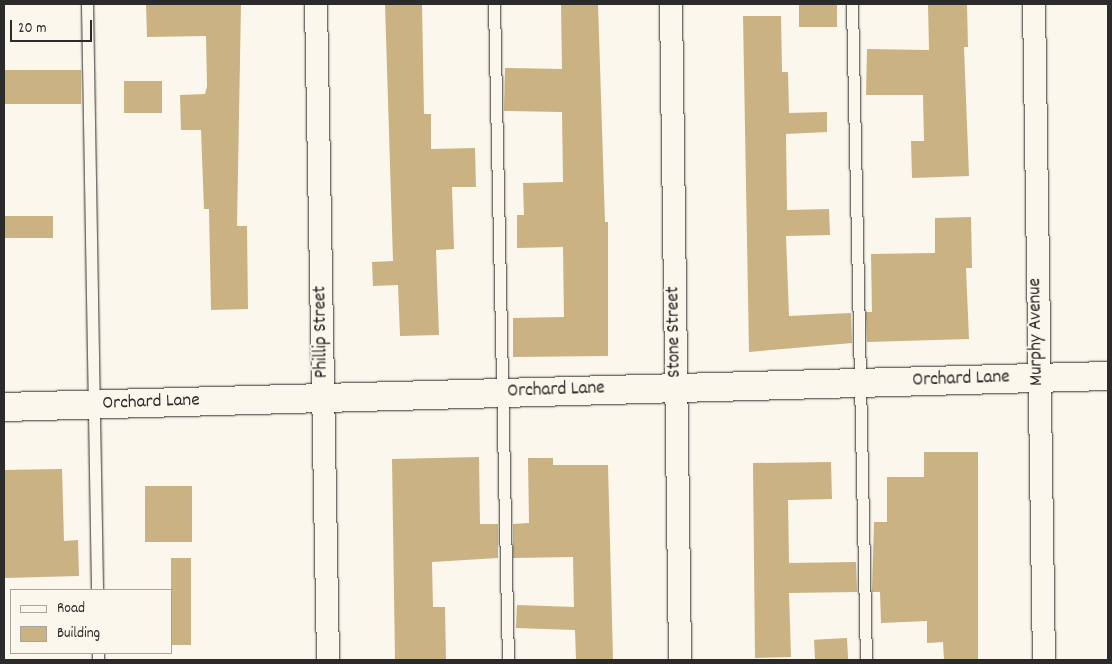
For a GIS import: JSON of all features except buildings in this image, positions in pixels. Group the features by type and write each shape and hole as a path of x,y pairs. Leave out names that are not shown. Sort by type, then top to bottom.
{"street":[{"name":"Phillip Street","path":"316,4 328,660"},
{"name":"Stone Street","path":"671,4 680,660"},
{"name":"Murphy Avenue","path":"1034,4 1037,378 1044,660"},
{"name":"Orchard Lane","path":"4,407 1108,376"}],"lane":[{"path":"87,4 97,589"},
{"path":"494,4 508,660"},
{"path":"852,4 866,660"}]}
